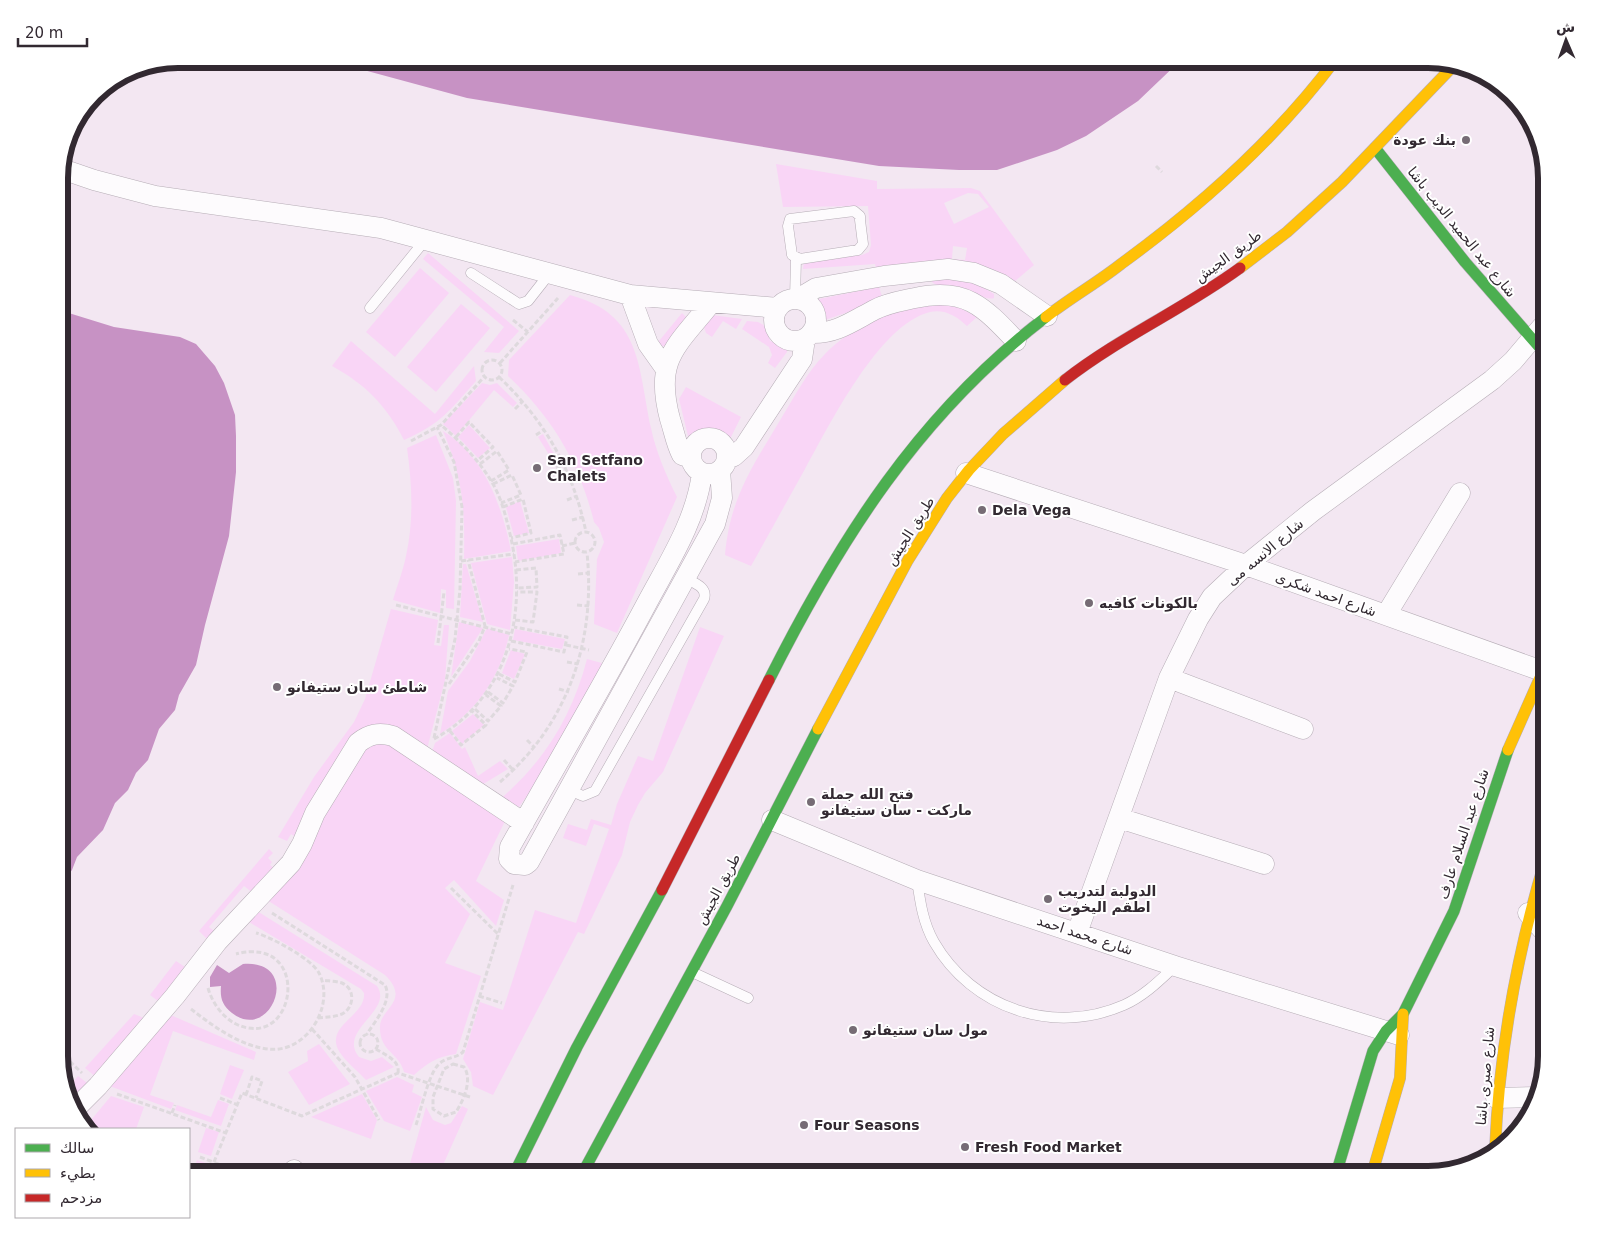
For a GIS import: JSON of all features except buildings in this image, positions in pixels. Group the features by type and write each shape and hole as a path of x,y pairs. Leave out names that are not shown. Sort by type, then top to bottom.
{"main road":[{"path":"518,1166 586,1031 668,881 788,645 833,563 878,492 927,427 954,398 1016,341 1047,316 1119,266 1202,200 1274,131 1328,68"},
{"name":"طريق الجيش","path":"586,1166 641,1060 772,820 819,725 898,578 924,533 966,473 1018,418 1067,377 1120,341 1176,310 1229,276 1301,218 1375,148 1448,69"},
{"name":"شارع عبد الحميد الديب باشا","path":"1375,148 1465,262 1538,346"},
{"name":"شارع عبد السلام عارف","path":"1338,1166 1373,1051 1394,1034 1454,910 1504,759 1538,682"},
{"path":"1528,912 1538,881"},
{"name":"شارع صبرى باشا","path":"1495,1144 1496,1098 1508,1004 1528,912"},
{"name":"شارع عبد السلام عارف","path":"1374,1166 1400,1078 1394,1034 1403,1014"}],"street":[{"path":"68,171 109,185 155,196 381,228 630,295 711,303 791,302 814,311 816,318 815,326 808,336 802,359 744,447 734,456 710,465"},
{"path":"1016,341 993,316 970,299 956,295 928,295 888,304 840,328 789,341 782,337 774,323 791,302 816,288 923,270 962,270 986,277 1018,294 1047,316"},
{"path":"923,270 928,295"},
{"path":"880,276 888,304"},
{"path":"630,295 648,344 665,368"},
{"path":"710,465 684,532 616,661 508,853 509,859 519,865 529,862 686,578 720,511 723,487 710,465 682,455 677,445 663,383 665,368 677,347 711,303"},
{"name":"شارع الانسه مى","path":"1077,933 1169,678 1193,628 1208,604 1228,580 1331,497 1492,380 1538,332"},
{"name":"شارع احمد شكرى","path":"966,473 1246,565 1386,615 1538,664"},
{"path":"1386,615 1460,493"},
{"path":"1169,678 1303,729"},
{"path":"79,1105 98,1086 175,996 203,959 297,854 315,813 358,743 364,738 378,733 393,736 483,797 524,822"},
{"path":"1119,818 1264,864"},
{"name":"شارع محمد احمد","path":"772,820 917,880 1175,966 1394,1034"},
{"path":"1528,912 1538,924"},
{"path":"1496,1098 1530,1097"}],"lane":[{"path":"791,302 796,258 791,252 788,226 790,219 854,211 860,216 863,244 858,250 796,258"},
{"path":"370,308 426,239"},
{"path":"472,273 519,304 528,301 550,272"},
{"path":"917,880 922,911 930,933 951,967 974,989 1001,1005 1031,1015 1063,1018 1095,1015 1125,1004 1152,988 1175,966"},
{"path":"691,971 748,998"}],"path":[{"path":"1156,166 1162,172"},
{"path":"500,363 576,279"},
{"path":"484,377 482,371 485,362 491,360 500,363"},
{"path":"484,377 492,380 499,377 502,370 500,363"},
{"path":"411,441 439,426 484,377"},
{"path":"499,377 523,401 545,429 564,464 578,496 586,532"},
{"path":"515,408 523,401"},
{"path":"456,438 469,422 477,429 493,447 479,462"},
{"path":"434,739 450,731 473,710 487,694 498,676 511,641 515,620 517,590 516,562 511,538 502,505 492,482 479,462 456,438 439,426"},
{"path":"428,760 447,687 457,620 461,561 461,491 454,462 439,426"},
{"path":"536,435 545,429"},
{"path":"479,462 497,451 501,456 509,470 492,482"},
{"path":"556,468 564,464"},
{"path":"492,482 512,475 521,495 502,505"},
{"path":"567,500 578,496"},
{"path":"502,505 523,499 526,507 531,533 511,538"},
{"path":"572,520 583,517"},
{"path":"586,532 596,540 593,549 587,552 580,551 575,543 577,536 586,532"},
{"path":"512,544 560,536 564,554 516,562"},
{"path":"562,546 575,543"},
{"path":"483,797 514,771 535,748 568,692 582,648 589,606 587,552"},
{"path":"461,561 514,554"},
{"path":"447,687 479,641 485,626 468,560"},
{"path":"516,570 536,568 537,575 537,587 517,590"},
{"path":"578,574 589,573"},
{"path":"515,620 533,622 537,600 537,592 517,590"},
{"path":"438,643 444,592"},
{"path":"396,605 512,634"},
{"path":"577,606 589,606"},
{"path":"511,641 564,652 566,645 567,637 514,627"},
{"path":"566,645 589,650"},
{"path":"498,676 515,682 522,668 526,652 509,648"},
{"path":"567,662 578,664"},
{"path":"487,694 503,703 513,686 498,676"},
{"path":"558,689 568,692"},
{"path":"473,710 488,721 501,706 487,694"},
{"path":"450,731 461,745 480,730 486,724 473,710"},
{"path":"527,740 535,748"},
{"path":"504,760 514,771"},
{"path":"416,1125 438,1065 463,1052 519,865"},
{"path":"451,888 498,934"},
{"path":"254,901 385,985 388,990 387,1000 367,1034 360,1041 361,1045 368,1051 376,1049 396,1062 399,1068 398,1073"},
{"path":"175,996 218,1029 257,1047 269,1050 287,1047 303,1038 312,1029 318,1018 324,993 318,971 304,958 259,934 248,934"},
{"path":"252,951 270,955 286,974 289,992 288,1000 280,1015 274,1021 258,1028 241,1026 232,1022 213,1001 203,959 252,951"},
{"path":"318,1018 343,1014 348,1010 352,998 351,992 342,983 322,980"},
{"path":"479,996 502,1003"},
{"path":"312,1029 362,1088 379,1120"},
{"path":"367,1034 377,1038 376,1049"},
{"path":"68,1059 98,1086 226,1132"},
{"path":"453,1064 464,1068 469,1077 456,1112 444,1116 433,1109 432,1103 436,1086 444,1068 453,1064"},
{"path":"214,1162 242,1093 302,1116 398,1073 470,1097"},
{"path":"246,1095 252,1077 262,1081 256,1098"},
{"path":"220,1098 238,1105"},
{"path":"172,1113 175,1105"},
{"path":"200,1157 224,1166"}],"shaded area":[{"path":"356,68 1173,68 1138,101 1086,136 1057,150 997,170 879,166 467,98"},
{"path":"776,164 877,181 877,189 971,188 980,191 1034,265 1015,281 981,267 947,262 913,263 876,269 875,264 803,269 804,261 862,255 869,252 871,245 868,206 783,207","holes":["968,193 978,194 989,207 954,224 944,203","953,246 967,248 965,260 952,259"]},
{"path":"428,253 519,331 499,353 484,352 504,327 423,259"},
{"path":"420,268 449,293 395,357 366,332"},
{"path":"951,277 979,285 994,294 994,298 983,297 964,288 942,286 932,282 932,279"},
{"path":"879,287 883,300 822,321 821,310 814,300"},
{"path":"570,295 594,304 611,315 624,329 633,346 639,364 656,446 665,472 677,497 617,633 594,624 597,559 604,542 599,528 594,522 581,480 551,425 508,376 509,360"},
{"path":"928,302 956,306 977,317 967,326 950,314 930,312 911,320 892,336 857,379 827,428 751,566 725,555 732,516 744,483 813,368 835,345 859,328 901,308"},
{"path":"461,304 490,328 436,392 407,367"},
{"path":"68,313 114,327 180,337 196,344 215,366 224,383 235,415 236,436 236,472 229,536 196,665 179,695 175,710 159,729 148,760 136,773 128,790 115,803 103,830 77,857 68,875"},
{"path":"682,313 686,317 685,319 666,346 660,346 659,341"},
{"path":"712,315 742,319 736,329 723,321 712,337 706,333 703,324"},
{"path":"747,321 758,322 767,327 770,341 787,348 787,352 775,368 768,363 772,355 769,347 742,329"},
{"path":"351,341 435,414 474,366 476,381 452,408 436,422 404,440 390,417 374,397 355,380 332,366"},
{"path":"482,383 490,385 497,383 517,403 513,407 494,390 456,436 443,424"},
{"path":"686,387 741,417 730,439 714,433 688,436 679,399"},
{"path":"469,425 490,448 478,458 458,437"},
{"path":"443,431 470,454 481,469 497,500 511,551 464,559 464,524 459,479"},
{"path":"543,434 560,465 556,466 538,437"},
{"path":"436,435 453,478 456,501 454,609 446,608 446,590 441,589 440,613 393,600 409,542 411,488 407,448"},
{"path":"520,501 529,533 514,536 506,507"},
{"path":"559,539 561,553 518,561 516,546"},
{"path":"512,557 514,582 510,630 487,624 471,563"},
{"path":"463,564 466,564 483,622 460,617"},
{"path":"391,609 438,620 434,645 441,646 444,625 449,625 445,680 426,753 381,729 297,838 291,834 287,841 278,837 314,777 354,722 365,699"},
{"path":"459,622 483,628 451,677"},
{"path":"700,627 724,636 663,772 645,793 630,822 622,855 584,934 578,932 493,1095 473,1086 471,1072 463,1059 480,1002 503,1010 535,910 576,923 609,829 594,824 586,846 563,838 568,824 587,830 591,819 611,825 617,804 638,756 653,761"},
{"path":"487,628 509,635 500,665 476,704 440,734 448,691 470,661"},
{"path":"515,629 565,639 562,649 513,640"},
{"path":"511,650 525,654 514,679 502,673"},
{"path":"587,659 609,665 544,772 516,811 498,801 529,771 554,737 573,700"},
{"path":"473,714 484,725 462,744 452,731"},
{"path":"450,733 462,749 465,747 478,776 500,761 508,769 480,786 432,752 435,743"},
{"path":"384,739 505,821 476,881 504,900 496,926 454,880 445,888 470,914 445,963 481,976 456,1054 444,1056 433,1061 414,1075 404,1072 398,1060 386,1047 381,1035 380,1026 382,1020 395,998 392,984 385,975 267,900 365,745"},
{"path":"269,849 273,853 268,858 272,862 270,865 274,868 253,893 244,886 209,927 214,931 233,910 236,912 192,964 189,962 208,940 199,931"},
{"path":"257,911 377,986 380,995 378,1004 360,1029 355,1038 354,1047 359,1057 371,1061 382,1057 394,1067 366,1080 346,1060 337,1047 336,1039 338,1032 360,1007 364,993 361,989 249,922"},
{"path":"176,961 188,969 162,1004 150,995"},
{"path":"243,964 261,966 272,974 276,985 275,998 269,1010 259,1018 246,1020 232,1013 222,1001 221,986 210,987 210,977 217,965 229,973"},
{"path":"166,1013 256,1052 254,1060 173,1031 150,1095 174,1103 171,1109 107,1085"},
{"path":"134,1014 149,1020 97,1078 85,1068"},
{"path":"319,1044 350,1084 309,1105 288,1072 308,1061 307,1051"},
{"path":"230,1065 244,1070 232,1099 220,1094"},
{"path":"78,1076 91,1086 77,1100 71,1084"},
{"path":"397,1077 414,1085 412,1092 422,1097 410,1131 384,1121 366,1091"},
{"path":"362,1094 377,1120 371,1139 311,1117"},
{"path":"111,1096 144,1107 136,1128 95,1128 89,1122"},
{"path":"218,1100 229,1104 221,1126 175,1110 177,1105 211,1117"},
{"path":"462,1106 468,1109 443,1166 409,1166 426,1107 433,1120 445,1125 451,1123"},
{"path":"206,1128 219,1132 211,1156 198,1152"},
{"path":"197,1160 214,1166 195,1166"}],"traffic: fast":[{"path":"1375,148 1465,262 1538,346"},
{"path":"769,680 824,577 886,482 921,437 959,395 1001,355 1046,317"},
{"path":"586,1166 727,906 818,729"},
{"path":"1338,1166 1373,1051 1386,1031 1403,1014 1454,911 1508,750"},
{"path":"518,1166 577,1047 662,890"}],"traffic: slow":[{"path":"1046,317 1151,242 1209,194 1263,143 1329,68"},
{"path":"1240,268 1287,232 1342,182 1450,69"},
{"path":"818,729 908,560 947,498 969,470 1003,434 1065,380"},
{"path":"1508,750 1538,682"},
{"path":"1495,1143 1505,1038 1511,1001 1518,964 1538,884"},
{"path":"1374,1166 1400,1078 1403,1014"}],"traffic: jam":[{"path":"1065,380 1108,350 1197,297 1240,268"},
{"path":"662,890 769,680"}],"place":[{"name":"بنك عودة","path":"1466,140"},
{"name":"San Setfano Chalets","path":"537,468"},
{"name":"Dela Vega","path":"982,510"},
{"name":"بالكونات كافيه","path":"1089,603"},
{"name":"شاطئ سان ستيفانو","path":"277,687"},
{"name":"فتح الله جملة ماركت - سان ستيفانو","path":"811,802"},
{"name":"الدولبة لتدريب اطقم اليخوت","path":"1048,899"},
{"name":"مول سان ستيفانو","path":"853,1030"},
{"name":"Four Seasons","path":"804,1125"},
{"name":"Fresh Food Market","path":"965,1147"}]}
